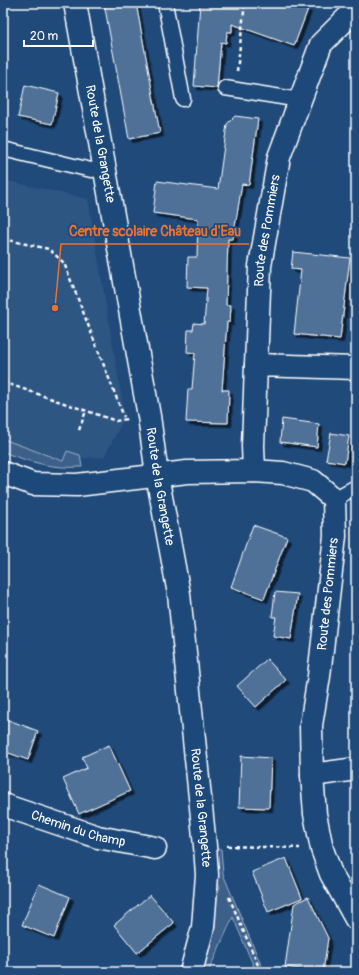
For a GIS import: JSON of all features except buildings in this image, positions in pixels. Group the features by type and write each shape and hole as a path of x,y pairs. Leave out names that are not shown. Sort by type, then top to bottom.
{"street":[{"name":"Route de la Grangette","path":"75,3 149,416 179,594 207,875 203,927 191,972"},
{"name":"Route des Pommiers","path":"254,471 253,446 260,266 279,157 321,44 356,9"},
{"path":"256,365 356,368"},
{"path":"3,473 33,484 76,485 187,472 254,471 283,473 313,481 334,499"},
{"name":"Route des Pommiers","path":"334,499 335,536 319,676 311,725 312,775 316,814 322,849 330,874 356,919"},
{"path":"312,775 356,769"},
{"name":"Chemin du Champ","path":"3,805 98,837 155,848"}],"lane":[{"path":"165,3 183,99"},
{"path":"230,89 300,100"},
{"path":"3,149 90,170 104,168"},
{"path":"334,499 356,487"}],"path":[{"path":"230,89 245,3"},
{"path":"3,239 49,249 64,262 125,420"},
{"path":"3,382 116,421 149,416"},
{"path":"80,430 86,410"},
{"path":"205,846 322,849"},
{"path":"207,875 225,888 261,972"}],"shaded area":[{"path":"3,180 88,199 125,417 104,457 33,461 3,449"},
{"path":"3,439 63,461 67,451 80,455 82,467 51,466 13,456 3,452"},
{"path":"216,849 221,849 223,874 264,972 256,972 233,917 208,972 201,972 214,929 217,893 220,887 217,883"}],"place":[{"name":"Centre scolaire Château d'Eau","path":"55,308"}]}
